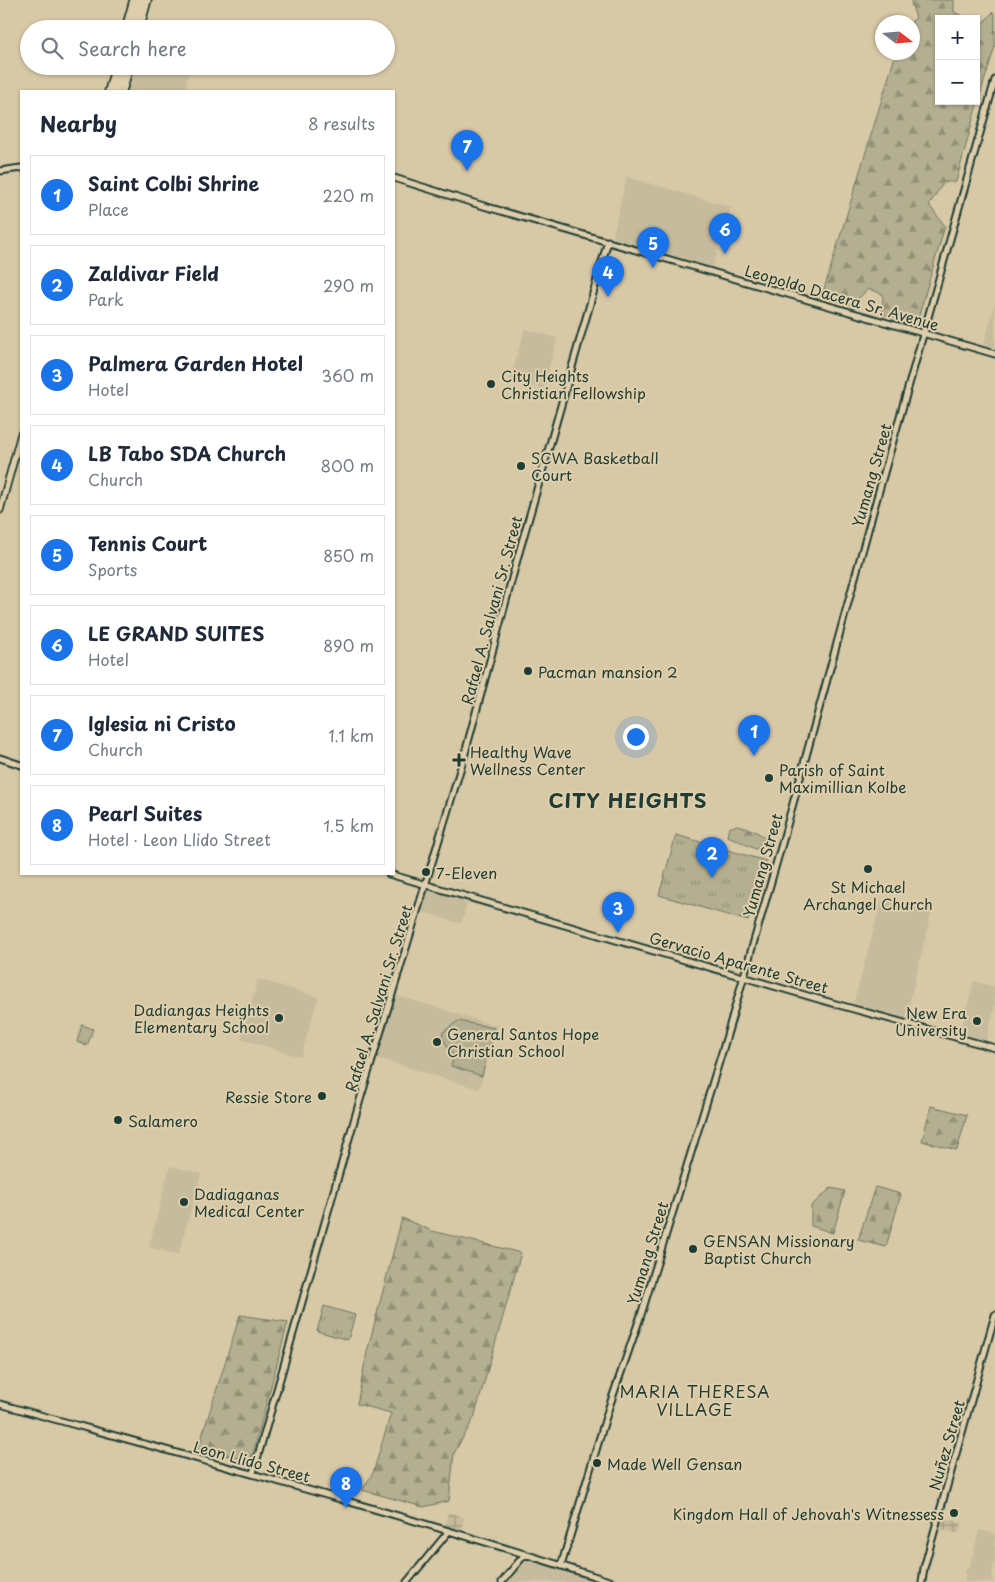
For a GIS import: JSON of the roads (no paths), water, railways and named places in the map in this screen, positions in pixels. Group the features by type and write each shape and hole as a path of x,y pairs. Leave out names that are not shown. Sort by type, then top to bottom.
{"main road":[{"path":"127,20 133,0"},
{"path":"132,20 138,0"},
{"path":"137,20 143,0"},
{"path":"142,20 148,0"},
{"path":"108,90 112,75"},
{"path":"113,90 117,75"},
{"path":"118,90 122,75"},
{"path":"123,90 127,75"},
{"name":"Yumang Street","path":"561,1566 609,1407 659,1260 714,1079 782,843 995,80"},
{"path":"0,171 20,168"},
{"name":"Leopoldo Dacera Sr. Avenue","path":"395,178 995,354"},
{"name":"Rafael A. Salvani Sr. Street","path":"253,1474 360,1100 464,757 518,556 608,241"},
{"path":"0,510 20,438"},
{"path":"0,758 20,765"},
{"name":"Gervacio Aparente Street","path":"392,875 995,1048"},
{"name":"Nuñez Street","path":"922,1582 924,1568 995,1315"},
{"name":"Leon Llido Street","path":"0,1404 450,1531 612,1582"},
{"path":"407,1582 450,1531"},
{"path":"502,1582 525,1554"}],"place":[{"name":"Iglesia ni Cristo","path":"467,171"},
{"name":"LE GRAND SUITES","path":"725,254"},
{"name":"Tennis Court","path":"653,268"},
{"name":"LB Tabo SDA Church","path":"608,297"},
{"name":"City Heights Christian Fellowship","path":"491,384"},
{"name":"SCWA Basketball Court","path":"521,466"},
{"name":"Pacman mansion 2","path":"528,671"},
{"name":"Saint Colbi Shrine","path":"754,756"},
{"name":"Healthy Wave Wellness Center","path":"459,760"},
{"name":"Parish of Saint Maximillian Kolbe","path":"769,778"},
{"name":"St Michael Archangel Church","path":"868,869"},
{"name":"7-Eleven","path":"426,872"},
{"name":"Zaldivar Field","path":"712,878"},
{"name":"Palmera Garden Hotel","path":"618,933"},
{"name":"Dadiangas Heights Elementary School","path":"279,1018"},
{"name":"New Era University","path":"977,1021"},
{"name":"General Santos Hope Christian School","path":"437,1042"},
{"name":"Ressie Store","path":"322,1096"},
{"name":"Salamero","path":"118,1120"},
{"name":"Dadiaganas Medical Center","path":"184,1202"},
{"name":"GENSAN Missionary Baptist Church","path":"693,1249"},
{"name":"Made Well Gensan","path":"597,1463"},
{"name":"Pearl Suites","path":"346,1508"},
{"name":"Kingdom Hall of Jehovah's Witnessess","path":"954,1513"}],"district":[{"name":"CITY HEIGHTS","path":"628,800"},
{"name":"MARIA THERESA VILLAGE","path":"695,1400"}]}
